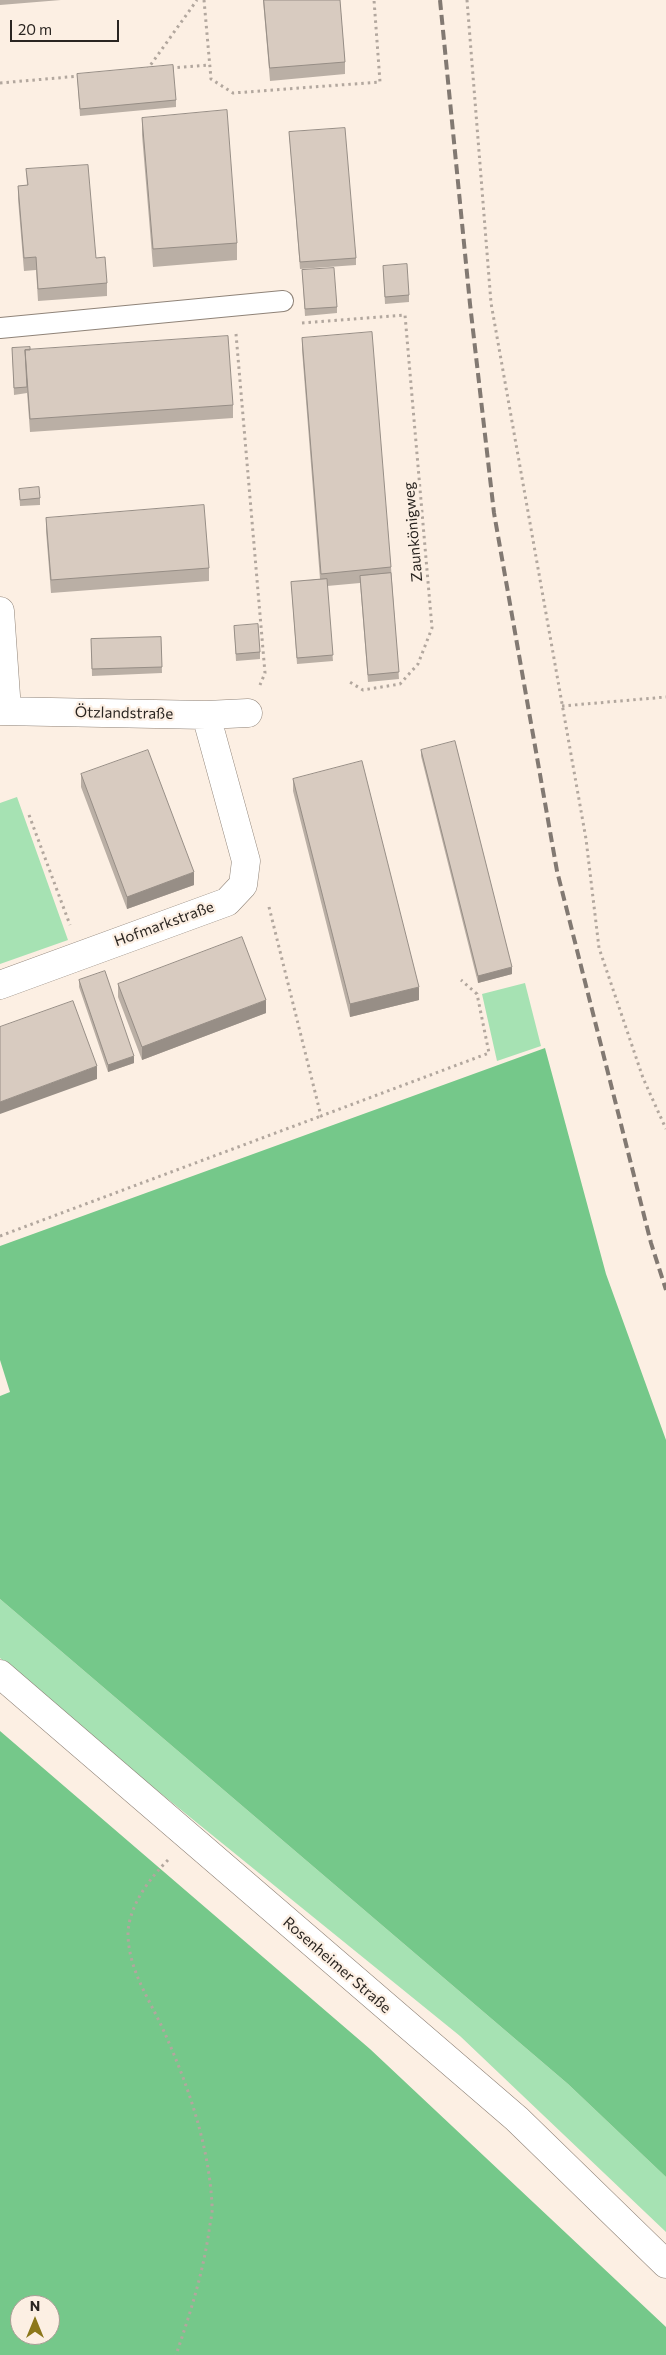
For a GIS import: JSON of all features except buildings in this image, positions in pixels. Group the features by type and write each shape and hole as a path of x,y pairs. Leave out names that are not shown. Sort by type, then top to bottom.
{"street":[{"path":"0,611 3,711"},
{"name":"Ötzlandstraße","path":"3,711 206,715 248,713"},
{"path":"206,715 246,861 243,885"},
{"name":"Hofmarkstraße","path":"0,985 227,902 243,885"},
{"name":"Rosenheimer Straße","path":"0,1674 517,2119 666,2264"}],"lane":[{"path":"0,328 283,301"}],"path":[{"path":"147,70 197,0"},
{"path":"204,0 211,79 233,93 380,82 374,0"},
{"path":"467,0 492,303 586,839 599,948 643,1078 666,1129"},
{"path":"165,69 210,65"},
{"path":"137,71 156,70"},
{"path":"0,83 88,76"},
{"name":"Zaunkönigweg","path":"348,681 363,690 400,684 418,664 432,628 405,315"},
{"path":"236,328 265,674 248,713"},
{"path":"562,706 666,698"},
{"path":"29,815 81,955"},
{"path":"243,885 267,898 321,1116"},
{"path":"0,1236 490,1054 477,994 462,980"},
{"path":"176,2355 190,2315 206,2255 213,2206 206,2159 194,2106 162,2028 137,1978 130,1956 128,1933 133,1912 144,1889 154,1874 189,1838"}],"green space":[{"path":"17,797 68,940 0,964 0,803"},
{"path":"525,983 541,1046 497,1061 482,994"},
{"path":"545,1048 606,1274 666,1440 666,2177 568,2084 0,1599 0,1396 10,1392 0,1360 0,1246"},
{"path":"0,1599 568,2084 666,2177 666,2232 460,2036 101,1745 0,1658"},
{"path":"0,1731 370,2049 666,2327 666,2355 0,2355"}],"railway":[{"path":"440,0 470,304 494,513 557,871 651,1243 666,1290"}]}
